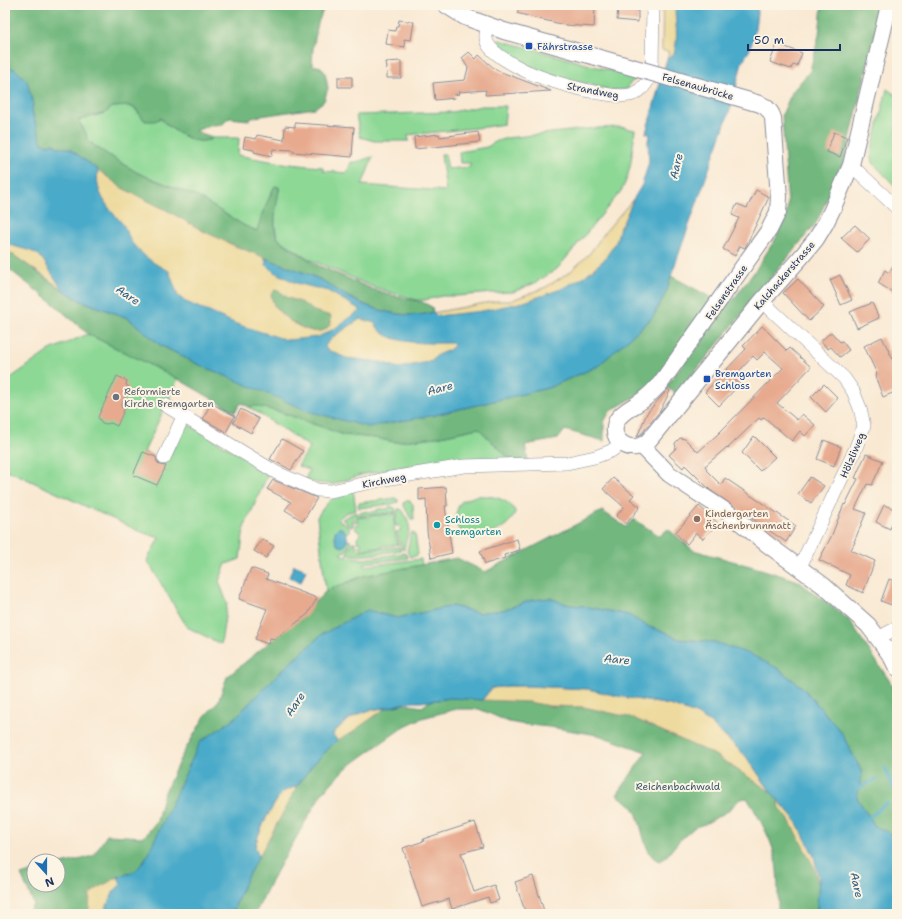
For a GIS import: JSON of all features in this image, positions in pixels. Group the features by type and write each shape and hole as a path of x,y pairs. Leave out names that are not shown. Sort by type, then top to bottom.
{"street":[{"path":"446,5 464,17 488,25"},
{"name":"Strandweg","path":"488,25 486,38 490,46 501,56 519,67 538,76 566,85 609,95 627,96 642,88 650,76 652,68 653,5"},
{"name":"Kalchackerstrasse","path":"642,446 654,434 762,301 816,239 832,210 851,165 889,5"},
{"name":"Felsenaubrücke","path":"488,25 504,31 753,102"},
{"name":"Felsenstrasse","path":"622,443 618,440 615,432 616,424 620,416 644,399 660,384 769,230 778,212 779,197 773,118 768,109 761,104 753,102"},
{"path":"851,165 897,208"},
{"name":"Hölzliweg","path":"762,301 844,378 853,391 863,418 864,426 855,450 800,568"},
{"name":"Kirchweg","path":"165,405 277,473 316,490 331,491 385,479 464,466 567,463 595,457 611,451 622,443"},
{"path":"164,458 183,417"},
{"path":"622,443 634,448 642,446 669,474 730,514 824,586 848,607 878,638 891,656 897,668"},
{"path":"878,638 897,628"}],"green space":[{"path":"5,5 325,5 318,23 313,48 312,65 321,67 325,73 328,88 324,101 315,108 254,117 249,120 229,118 222,125 213,125 197,130 198,132 212,137 210,140 200,141 193,140 177,132 167,125 161,118 155,121 145,121 136,109 129,106 112,107 105,113 78,120 86,133 87,140 102,151 138,173 198,197 245,226 257,231 262,214 274,187 279,187 275,214 275,228 276,235 279,240 317,265 372,289 422,302 432,307 433,312 417,316 391,313 370,307 346,296 320,279 235,247 203,231 168,211 122,188 70,149 58,147 52,143 49,145 42,143 32,111 33,103 15,69 5,67"},
{"path":"822,5 882,5 845,160 816,223 677,394 666,387 725,304 733,300 755,271 776,238 785,218 788,206 782,115 792,92 810,71 819,35"},
{"path":"500,40 637,78 629,84 628,89 611,90 548,74 516,61 493,43"},
{"path":"887,89 897,96 897,188 873,163 871,153"},
{"path":"129,106 135,109 145,121 160,118 177,132 192,139 200,141 212,138 239,138 238,155 322,167 324,171 347,173 351,162 357,162 373,157 362,185 446,191 441,154 445,154 448,169 470,167 470,163 460,163 459,152 487,147 497,141 507,138 596,128 621,127 635,130 632,154 625,184 621,191 557,269 535,283 513,292 442,296 425,300 417,300 373,287 309,259 279,239 276,229 275,214 280,189 275,186 262,214 258,231 245,226 171,186 138,173 87,140 86,133 78,120 105,113 112,107"},
{"path":"482,106 506,106 504,124 408,135 409,141 374,141 360,137 356,115 452,112"},
{"path":"5,249 79,300 128,318 160,345 195,363 252,386 435,415 548,388 598,366 653,317 667,290 671,276 714,299 656,380 640,394 610,411 604,422 604,441 565,430 558,439 525,445 528,461 512,461 478,428 436,437 395,442 375,438 344,435 280,412 255,406 249,407 241,403 235,412 178,379 88,334 55,305 5,266"},
{"path":"275,290 278,290 288,298 301,302 314,311 331,316 331,323 326,329 319,332 298,326 280,313 276,307 271,294"},
{"path":"88,334 178,379 144,452 167,462 184,422 269,472 244,528 240,559 226,564 219,581 227,603 221,644 187,627 147,560 159,538 139,531 5,469 5,382 50,350"},
{"path":"255,405 280,412 344,435 375,438 395,442 436,437 478,428 512,461 439,466 432,462 364,474 334,484 316,483 305,480 309,470 298,466 310,447 249,407"},
{"path":"353,489 356,510 346,513 340,517 339,520 348,526 350,531 346,533 344,530 335,538 337,545 346,545 347,540 351,541 347,550 341,553 341,555 364,559 405,553 408,558 365,563 365,566 421,559 422,565 363,576 326,591 317,517 332,499 341,493"},
{"path":"476,496 487,496 503,500 515,511 514,516 499,530 485,536 475,537 464,534 457,526 457,511 462,501"},
{"path":"395,498 398,502 391,504 359,508 358,505 359,503"},
{"path":"406,501 410,501 413,504 414,519 411,519 404,506"},
{"path":"390,506 395,508 396,512 355,517 353,526 351,527 342,519 356,512 357,514 367,511 377,511 378,509 388,509"},
{"path":"398,509 403,511 409,523 409,530 404,550 396,532 400,531 401,528 395,524"},
{"path":"602,511 626,527 633,519 660,536 668,529 693,550 798,581 848,619 889,680 897,699 897,837 875,826 857,798 862,772 841,732 803,688 777,668 714,642 678,639 665,632 649,627 628,615 583,606 570,605 551,598 532,600 503,610 478,613 453,606 397,618 367,611 321,635 276,676 234,719 200,742 166,818 147,856 138,869 118,877 98,888 89,909 85,914 27,914 34,904 29,893 66,893 66,863 93,856 107,835 144,837 157,821 163,796 181,757 205,716 218,702 227,677 299,618 326,591 363,576 457,558 485,572"},
{"path":"393,513 396,513 394,529 399,545 384,545 383,547 372,547 362,550 358,546 361,546 362,544 359,542 358,543 357,538 360,535 360,532 356,530 355,525 359,524 358,522 355,522 357,518 392,515"},
{"path":"411,533 415,534 418,554 410,557 407,551"},
{"path":"353,542 355,542 359,550 400,547 401,550 352,555 347,553"},
{"name":"Reichenbachwald","path":"451,698 528,702 550,706 584,707 633,718 715,755 771,792 778,800 780,808 789,820 814,867 820,890 816,914 778,914 777,873 773,849 762,823 747,798 740,799 728,811 705,824 695,827 679,841 665,858 660,861 654,858 647,847 634,809 617,795 646,752 598,735 509,722 479,709 457,709 422,718 405,726 345,769 322,793 270,883 255,914 232,914 247,877 297,786 310,767 337,740 352,733 386,708 404,704 422,707 430,701"},
{"path":"26,873 26,886 21,875"}],"sand":[{"path":"663,5 683,5 682,28 648,141 650,134 646,133 669,52 662,50"},
{"path":"93,166 122,188 168,211 203,231 235,246 320,279 346,296 370,307 391,313 417,316 496,301 510,301 546,287 570,272 590,253 606,231 634,198 620,227 617,242 604,260 587,274 587,289 504,331 399,378 249,332 181,304 105,212 92,177","holes":["275,290 278,290 288,298 301,302 314,311 331,316 331,323 326,329 319,332 298,326 280,313 274,304 271,294"]},
{"path":"5,210 52,258 62,289 5,249"},
{"path":"508,686 588,689 670,705 696,714 709,722 745,755 771,792 715,755 633,718 584,707 550,706 528,702 482,700 492,688"},
{"path":"386,708 352,733 337,740 333,735 335,731 351,718 367,711"},
{"path":"297,786 259,856 255,847 266,818 282,792"},
{"path":"778,800 795,820 808,841 816,864 820,890 814,867 789,820 780,808"},
{"path":"147,856 111,914 85,914 89,909 90,894 118,877 138,869"}],"water":[{"name":"Aare","path":"675,5 758,5 754,36 749,51 742,62 732,104 667,290 653,317 598,366 548,388 435,415 368,427 311,412 195,363 160,345 128,318 79,300 62,289 39,255 10,245 5,239 5,67 15,69 27,81 33,103 32,111 42,143 49,145 52,143 58,147 70,149 98,170 98,187 102,197 124,226 132,243 149,259 169,271 178,296 186,302 239,325 287,340 318,337 334,329 361,310 328,291 296,283 274,272 266,265 265,258 326,282 345,295 365,305 388,312 412,315 433,312 437,316 482,311 524,302 561,289 585,276 604,260 616,242 620,227 642,185 649,162 648,141 650,134 646,133 667,59 674,54 677,35","holes":["360,319 375,323 380,330 388,336 398,339 421,343 451,343 454,344 454,346 437,355 432,361 399,368 381,362 346,358 326,349 325,346 333,337"]},
{"path":"342,528 347,535 347,542 343,547 337,545 335,538 335,531"},
{"path":"294,565 306,570 301,582 289,577"},
{"name":"Aare","path":"551,598 570,605 583,606 628,615 649,627 665,632 678,639 714,642 750,654 777,668 803,688 841,732 862,772 857,798 875,826 897,837 897,914 819,914 817,906 819,879 814,856 794,818 771,792 745,755 709,722 696,714 670,705 588,689 508,686 492,688 482,700 451,698 410,702 386,708 373,709 358,714 346,721 333,733 337,740 311,767 297,786 282,792 266,818 255,847 259,856 247,877 232,914 103,914 114,891 121,884 118,877 136,870 147,856 200,742 234,719 276,676 321,635 367,610 397,618 453,606 478,613 503,610 532,600"}],"building":[{"path":"520,5 595,6 594,27 565,25 517,13"},
{"path":"618,5 638,5 638,22 617,20"},
{"path":"399,20 414,22 411,40 404,39 405,47 386,44 388,30 395,31"},
{"path":"777,44 802,53 797,66 793,65 791,69 770,62"},
{"path":"469,52 476,59 479,55 496,70 551,91 485,95 486,90 458,92 459,94 454,95 455,98 435,100 433,83 465,80 468,68 462,58"},
{"path":"401,61 401,78 387,78 387,72 385,70 387,68 386,62"},
{"path":"338,77 352,77 352,87 338,87"},
{"path":"295,123 354,127 352,157 273,149 272,156 243,148 245,137 256,139 257,135 284,140 285,126 295,127"},
{"path":"478,132 480,142 415,149 414,137 439,134 440,137"},
{"path":"834,132 847,137 840,157 827,152"},
{"path":"756,190 769,197 745,248 740,246 735,256 723,249 739,218 732,215 737,204 747,208"},
{"path":"855,225 870,239 857,252 841,238"},
{"path":"897,259 897,295 878,283 885,270 889,273"},
{"path":"840,275 852,300 841,305 830,280"},
{"path":"798,279 824,307 809,321 783,293"},
{"path":"872,303 879,318 857,328 850,312"},
{"path":"762,326 787,351 790,348 811,367 777,403 797,420 802,414 815,425 805,436 800,431 792,441 764,417 761,420 759,418 728,448 727,447 705,466 707,469 706,470 721,485 725,478 796,526 786,542 710,490 685,465 683,468 669,455 676,448 675,443 680,438 685,439 698,452 718,434 783,368 765,352 757,360 753,356 733,378 740,384 719,406 705,392 746,349 743,346"},
{"path":"831,332 840,342 842,341 849,350 840,357 831,347 828,349 821,341"},
{"path":"882,337 897,368 897,391 883,397 875,376 877,374 864,346"},
{"name":"Reformierte Kirche Bremgarten","path":"117,376 127,381 126,385 129,387 121,407 125,408 117,426 111,423 102,423 98,417"},
{"path":"824,384 838,398 826,412 811,397"},
{"path":"668,389 670,391 660,411 637,437 647,413"},
{"path":"211,403 235,416 226,432 203,419"},
{"path":"241,409 259,419 251,433 233,423"},
{"path":"754,436 775,457 760,471 742,453"},
{"path":"282,439 303,451 291,470 270,459"},
{"path":"824,440 841,447 834,466 817,459"},
{"path":"143,452 156,457 157,462 160,465 166,466 157,485 133,475"},
{"path":"866,454 883,461 872,485 867,484 855,509 866,513 851,550 875,561 863,593 846,585 850,575 819,560 831,537 844,504 845,505 858,479 855,478"},
{"path":"810,477 824,486 811,503 798,494"},
{"path":"613,478 634,495 630,499 640,507 626,524 616,516 624,507 603,489"},
{"path":"273,480 317,498 303,521 285,510 291,502 267,489"},
{"name":"Schloss Bremgarten","path":"446,487 447,506 445,506 452,553 431,558 427,531 426,499 419,500 419,489"},
{"path":"884,505 897,510 890,529 876,522"},
{"path":"699,506 718,523 703,539 696,533 687,544 675,533"},
{"path":"262,539 274,546 266,558 254,551"},
{"path":"517,539 520,550 504,555 505,558 485,564 480,551"},
{"path":"251,568 268,574 266,579 317,598 308,614 275,639 270,638 268,644 255,639 267,609 239,599"},
{"path":"889,579 897,582 897,607 881,601"},
{"path":"475,822 483,847 461,853 474,892 494,885 499,900 490,903 488,897 452,909 449,899 422,907 403,848 424,841 423,839"},
{"path":"533,876 545,914 526,914 515,882"}],"waterway":[{"path":"885,768 897,796"},
{"path":"856,789 877,779"},
{"path":"866,820 887,803"}],"place":[{"name":"Fährstrasse","path":"529,46"},
{"name":"Bremgarten Schloss","path":"707,379"},
{"name":"Reformierte Kirche Bremgarten","path":"116,397"},
{"name":"Kindergarten Äschenbrunnmatt","path":"697,519"},
{"name":"Schloss Bremgarten","path":"437,525"}]}
